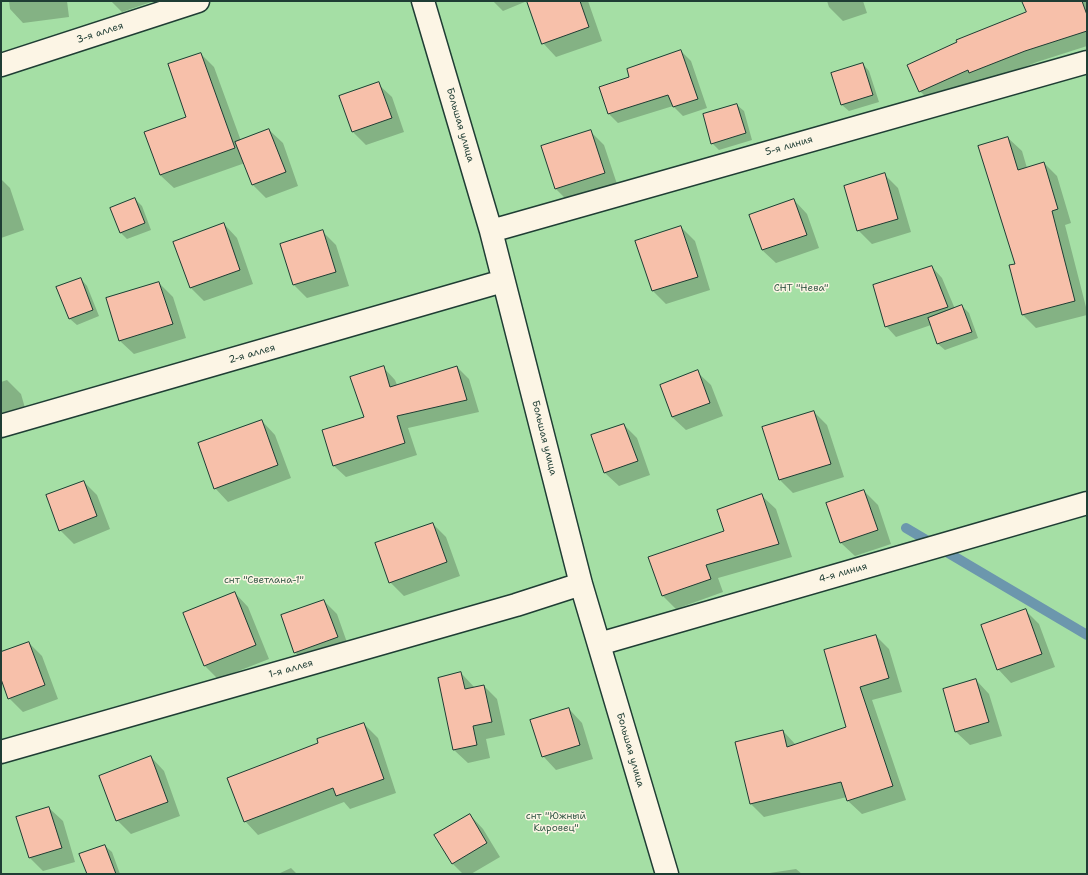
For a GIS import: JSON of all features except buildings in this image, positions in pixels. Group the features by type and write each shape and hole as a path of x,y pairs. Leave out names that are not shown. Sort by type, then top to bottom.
{"street":[{"name":"3-я аллея","path":"1,65 198,1"},
{"name":"Большая улица","path":"423,1 491,231 581,584 666,874"},
{"name":"5-я линия","path":"491,231 1087,62"},
{"name":"2-я аллея","path":"1,426 503,281"},
{"name":"4-я линия","path":"599,644 1087,502"},
{"name":"1-я аллея","path":"1,752 509,607 581,584"}],"green space":[{"path":"1,1 1087,1 1087,874 1,874"}],"waterway":[{"path":"906,528 1087,635"}],"park label":[{"name":"СНТ \"Нева\"","path":"801,288"},
{"name":"снт \"Светлана-1\"","path":"264,580"},
{"name":"снт \"Южный Кировец\"","path":"556,822"}]}
